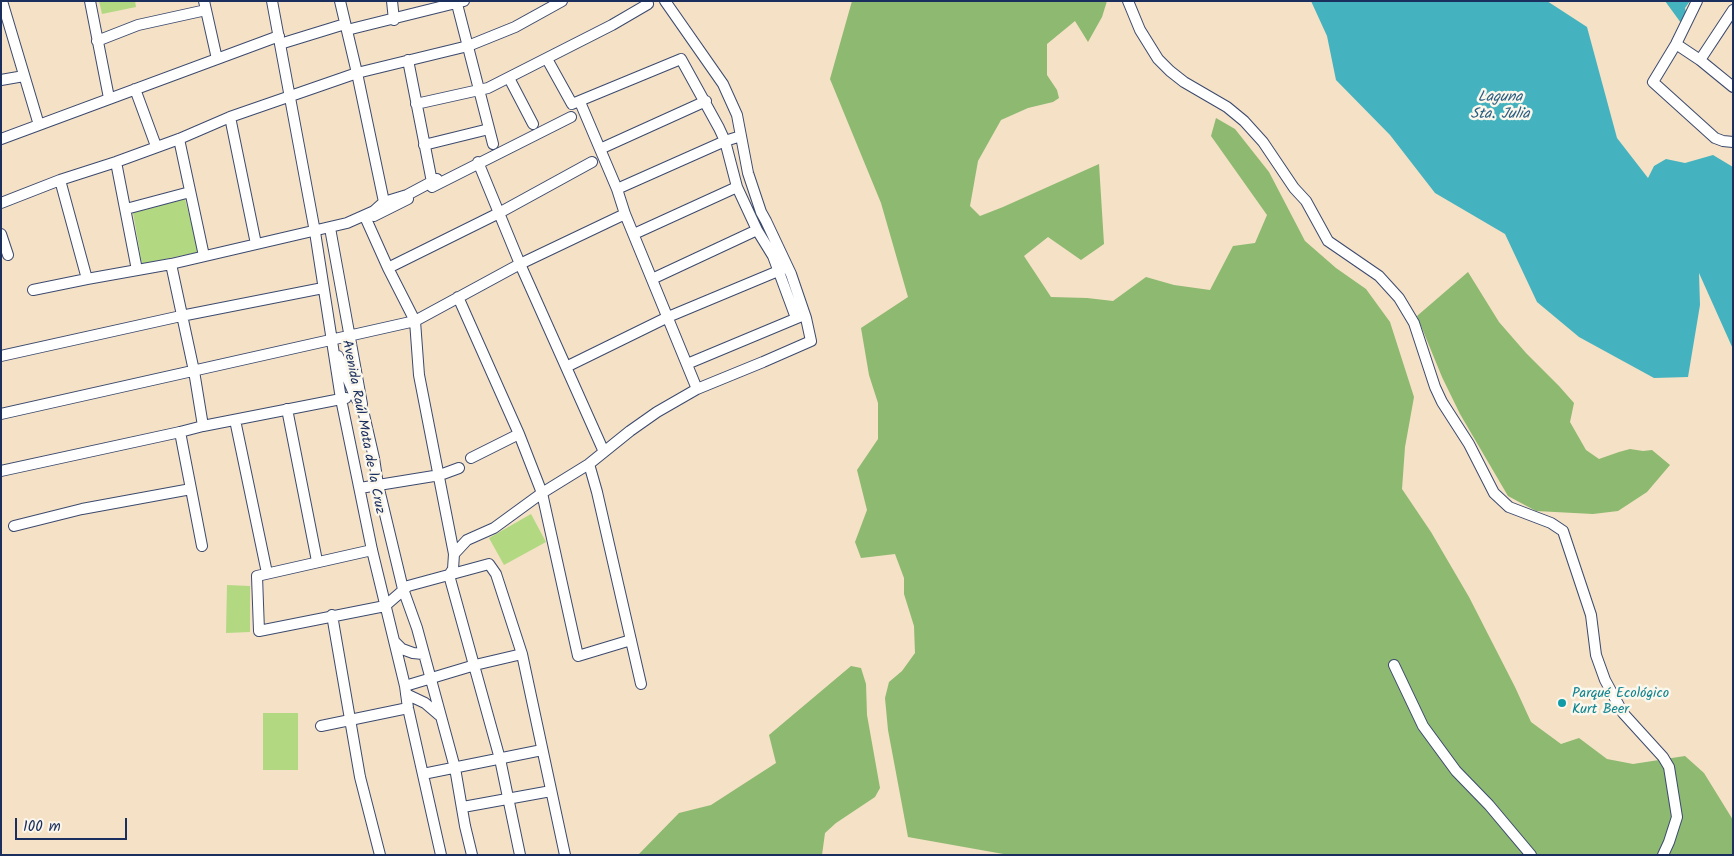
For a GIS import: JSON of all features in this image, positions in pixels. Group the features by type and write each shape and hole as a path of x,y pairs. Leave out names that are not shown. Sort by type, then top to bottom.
{"street":[{"path":"2,1 6,32 24,76 38,125"},
{"path":"90,1 110,98"},
{"name":"Avenida Raúl Mata de la Cruz","path":"272,1 315,232 341,399 372,550 441,855"},
{"path":"340,1 384,202"},
{"path":"392,1 394,20"},
{"path":"1,203 60,180 178,139 230,117 357,72 468,46 515,27 562,1"},
{"path":"416,104 479,91 509,78 612,25 648,4 647,1"},
{"path":"454,554 467,540 494,528 542,493 589,464 657,412 697,389 811,341 760,212 748,173 737,115 723,84 665,1"},
{"path":"1128,1 1140,30 1158,58 1184,82 1227,107 1244,121 1263,142 1294,188 1306,201 1328,241 1379,276 1398,298 1414,323 1435,387 1442,402 1469,444 1494,493 1508,507 1551,523 1563,531 1591,615 1596,655 1605,680 1623,713 1663,757 1669,767 1677,816 1663,855"},
{"path":"1697,1 1676,44 1653,82 1715,138 1733,142"},
{"path":"1,139 217,59 280,40 394,20 461,3 468,46 493,144"},
{"path":"97,41 138,25 205,6 217,59"},
{"path":"1700,60 1733,10"},
{"path":"1676,44 1732,83"},
{"path":"547,58 572,104 681,59 706,101 725,141 737,187 757,230 783,269"},
{"path":"33,290 87,278 171,264 330,228 374,211 384,202 407,195 434,180 424,145 408,60"},
{"path":"1,80 24,76"},
{"path":"509,78 533,124"},
{"path":"135,89 156,146"},
{"path":"600,150 706,101"},
{"path":"580,102 697,389"},
{"path":"230,117 256,244"},
{"path":"347,223 356,223 401,203 478,162 571,117"},
{"path":"424,145 489,128"},
{"path":"617,189 725,141 741,136"},
{"path":"178,139 204,256"},
{"path":"116,162 137,270"},
{"path":"478,162 520,264 604,452"},
{"path":"388,268 499,213 592,162"},
{"path":"60,180 87,278"},
{"path":"634,234 737,187"},
{"path":"126,209 190,192"},
{"path":"1,414 415,321 520,264 625,214"},
{"path":"366,219 415,321 419,375 454,554 453,568 449,575 500,759 520,855"},
{"path":"330,228 378,485 403,589 417,628 455,768 472,855"},
{"path":"652,279 757,230"},
{"path":"1,234 8,255"},
{"path":"171,264 194,371 203,426"},
{"path":"566,367 668,317 783,269"},
{"path":"1,356 181,316 323,288"},
{"path":"458,296 542,493 578,656 631,640"},
{"path":"687,364 800,316"},
{"path":"331,339 355,396 363,410"},
{"path":"1,471 203,426 355,396"},
{"path":"287,409 317,561"},
{"path":"235,420 267,573"},
{"path":"180,432 202,546"},
{"path":"471,458 518,434"},
{"path":"589,464 641,684"},
{"path":"360,488 440,475 459,468"},
{"path":"14,526 82,509 191,489"},
{"path":"372,550 257,576 259,631 385,606 408,586 489,564 496,574 522,654 565,855"},
{"path":"332,615 360,776 380,855"},
{"path":"394,641 402,649 423,654"},
{"path":"405,690 430,679 475,665 522,654"},
{"path":"1394,665 1423,726 1439,749 1456,771 1489,805 1532,855"},
{"path":"405,690 435,710 441,718"},
{"path":"320,726 408,708"},
{"path":"423,774 542,750"},
{"path":"463,807 551,791"}],"green space":[{"path":"99,1 135,1 136,7 102,14"},
{"path":"852,1 1107,1 1102,17 1088,42 1075,21 1047,44 1047,75 1057,90 1059,98 1053,102 1028,108 1001,120 978,161 970,206 980,216 1099,164 1104,244 1081,260 1048,237 1024,256 1051,297 1113,301 1146,277 1174,285 1210,290 1233,246 1255,243 1267,215 1211,136 1216,118 1235,129 1269,172 1305,241 1336,268 1366,289 1390,322 1414,397 1405,447 1402,489 1431,532 1469,597 1531,722 1561,744 1579,738 1607,759 1633,764 1685,756 1704,773 1733,820 1733,855 1009,855 908,837 888,730 885,698 889,682 902,671 915,653 914,626 904,594 904,578 895,554 861,558 855,542 867,510 857,470 878,439 878,403 869,375 861,328 908,297 881,203 830,79"},
{"path":"185,199 199,252 142,264 133,213"},
{"path":"1468,272 1499,322 1574,403 1570,422 1586,450 1599,459 1630,449 1652,450 1670,465 1647,492 1618,511 1593,514 1536,511 1508,496 1460,414 1442,377 1417,316"},
{"path":"531,514 546,542 504,565 489,538"},
{"path":"227,585 250,586 250,632 226,633"},
{"path":"851,666 861,668 866,684 867,715 880,788 875,797 836,823 825,833 822,855 638,855 679,813 711,805 776,763 769,735"},
{"path":"263,713 298,713 298,770 263,770"}],"water":[{"name":"Laguna Sta. Julia","path":"1311,1 1547,1 1587,27 1617,138 1648,178 1654,166 1666,159 1685,163 1713,155 1733,167 1733,349 1699,273 1700,305 1688,377 1654,378 1579,337 1537,302 1505,234 1435,193 1390,135 1336,80 1327,36"},
{"path":"1665,1 1690,1 1685,8 1686,13 1681,23"}],"place":[{"name":"Parqué Ecológico Kurt Beer","path":"1562,703"}]}
